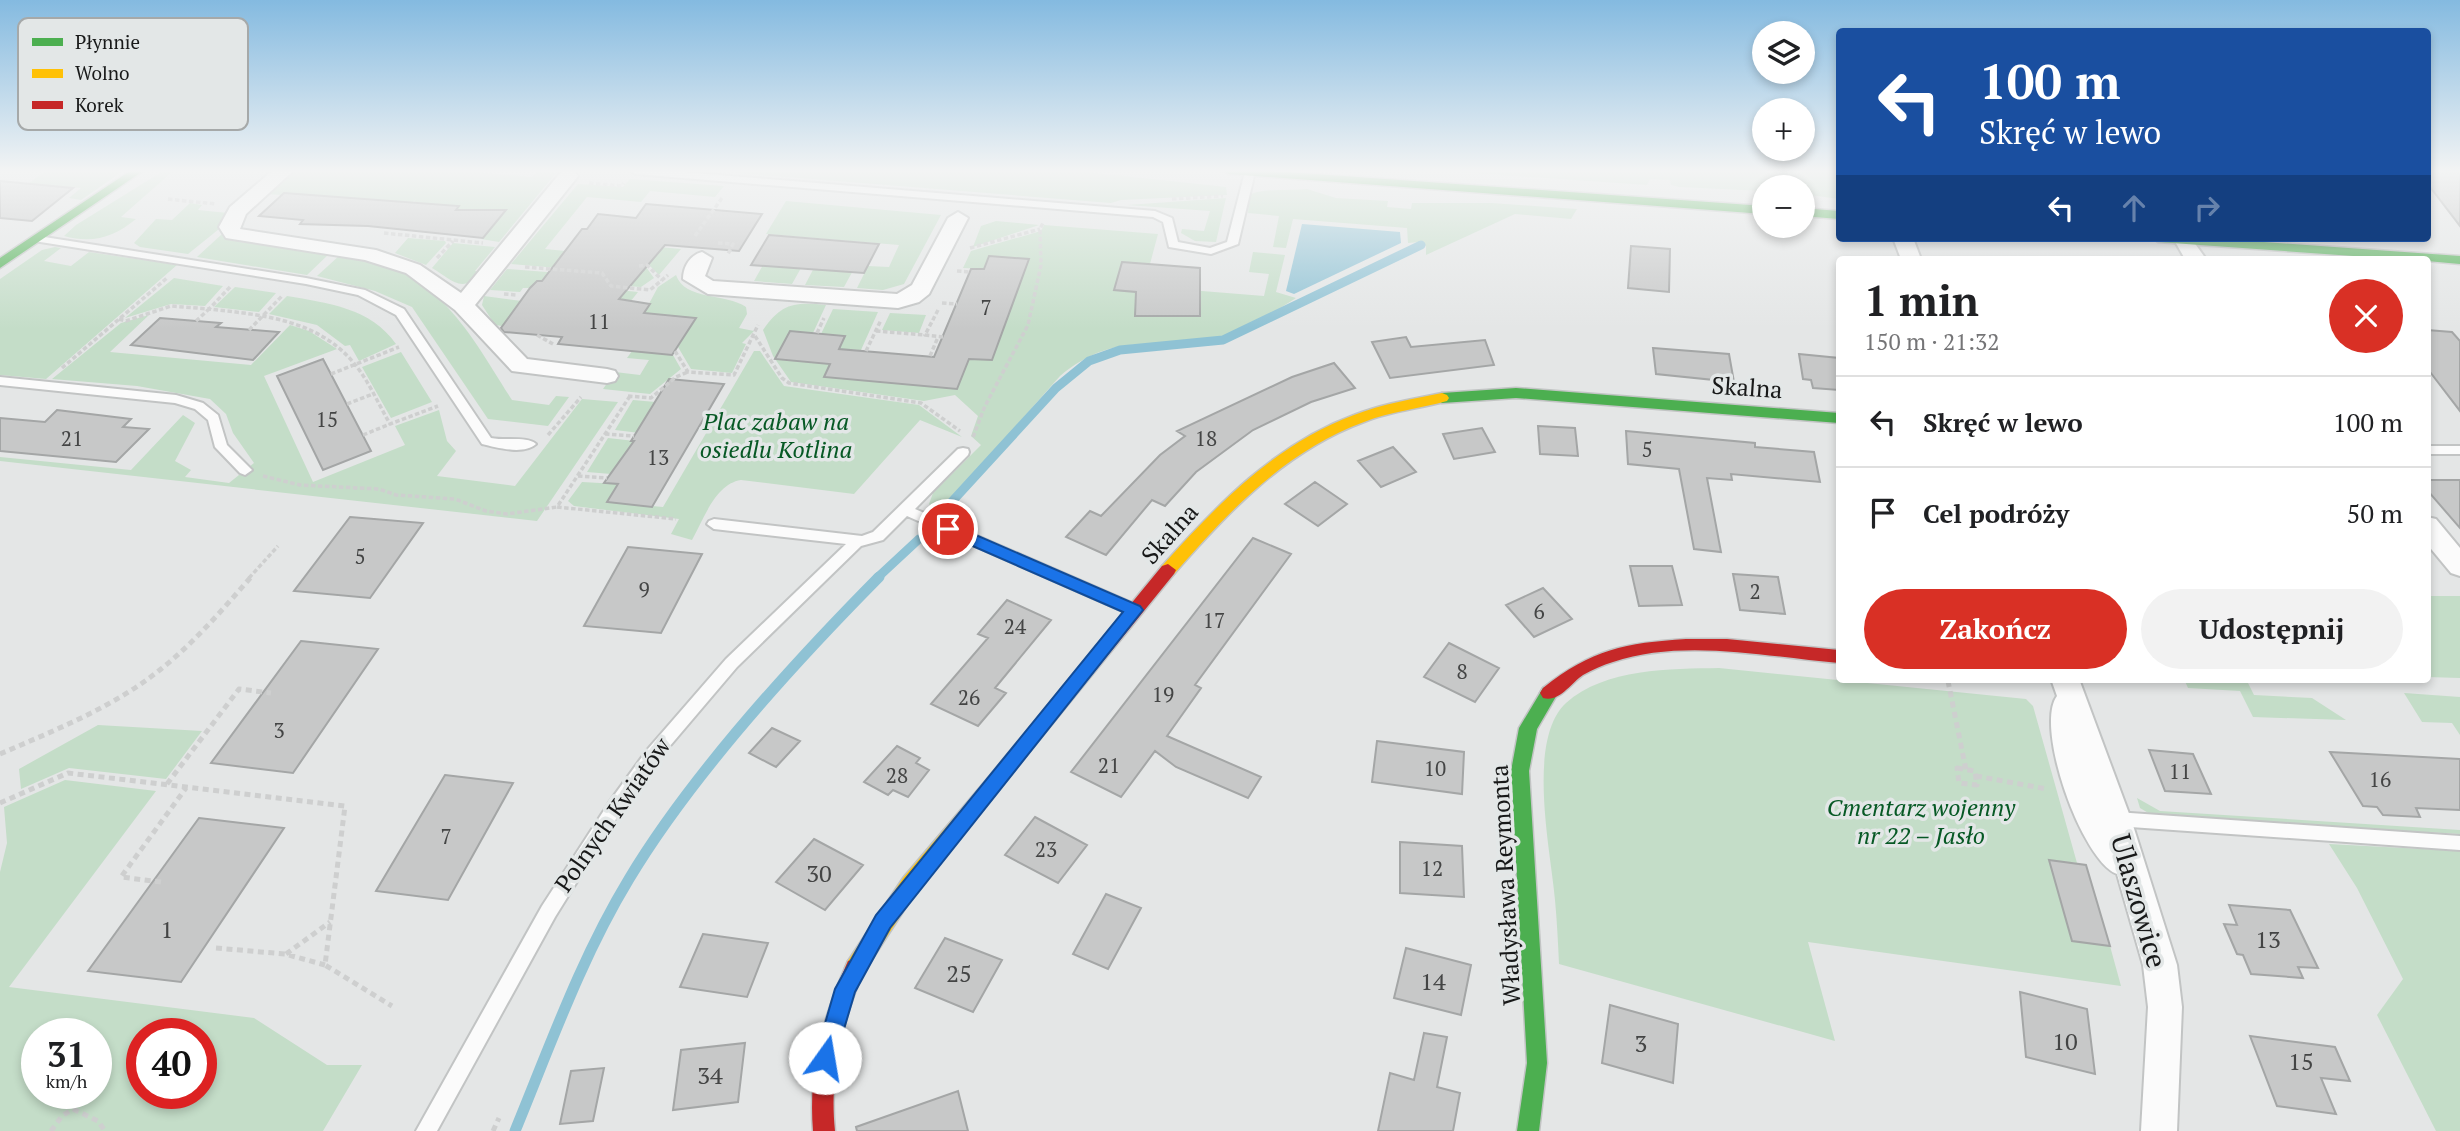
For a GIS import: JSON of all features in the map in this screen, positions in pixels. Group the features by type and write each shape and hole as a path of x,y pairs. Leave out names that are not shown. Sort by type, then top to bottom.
{"street":[{"path":"0,264 60,224"},
{"path":"230,224 233,234 386,258 423,274 463,305 520,366 607,376"},
{"path":"463,305 529,224"},
{"path":"697,250 694,279 708,287 898,301 911,297 921,289 955,224"},
{"path":"2210,242 2404,256"},
{"path":"2431,258 2460,260"},
{"name":"Skalna","path":"824,1131 820,1096 831,1034 845,989 894,906 1165,572 1251,482 1306,441 1359,418 1448,397 1516,393 1836,418"},
{"path":"2431,531 2460,566"},
{"name":"Władysława Reymonta","path":"1528,1131 1537,1060 1523,863 1520,765 1534,715 1562,680 1595,661 1620,654 1664,647 1711,645 1836,657"},
{"path":"2065,683 2067,739 2080,789 2095,823 2134,878"},
{"name":"Ulaszowice","path":"2066,683 2116,819 2160,965 2165,1007 2166,1128"}],"lane":[{"path":"1169,224 1173,245 1214,251 1232,244 1237,224"},
{"path":"38,239 361,292 400,312 487,441 504,446 530,444"},
{"path":"0,381 176,399 199,406 214,418 221,447 245,470"},
{"name":"Polnych Kwiatów","path":"426,1131 569,874 630,785 715,680 857,542 878,536 968,446"},
{"path":"2431,450 2460,450"},
{"path":"905,510 1135,610"},
{"path":"714,524 857,542"},
{"path":"2116,819 2460,843"}],"path":[{"path":"697,250 708,224"},
{"path":"755,336 782,378 789,383 921,403 968,446 985,405 1028,325 1042,261 1040,229 967,249"},
{"path":"406,236 411,230"},
{"path":"42,385 186,262"},
{"path":"639,266 647,265 662,280"},
{"path":"520,267 602,274 611,286 650,290 672,273"},
{"path":"196,321 245,271"},
{"path":"957,271 970,272"},
{"path":"942,303 957,304"},
{"path":"119,320 126,321 171,306 264,315 312,329 343,350 390,424"},
{"path":"866,351 886,310"},
{"path":"249,330 264,315"},
{"path":"620,395 654,398 676,377 688,372 734,375 758,325"},
{"path":"876,331 925,335"},
{"path":"930,356 938,337"},
{"path":"331,374 419,338"},
{"path":"675,351 688,372"},
{"path":"347,404 373,394"},
{"path":"530,444 546,437 577,398 589,396"},
{"path":"557,507 630,396"},
{"path":"363,435 458,398"},
{"path":"605,434 634,436"},
{"path":"245,470 299,485 379,489 396,495 455,499 486,511 507,514 557,507 676,519"},
{"path":"578,476 607,478"},
{"path":"0,754 110,702 153,675 196,637 278,546"},
{"path":"1948,683 1966,770"},
{"path":"166,785 239,689 271,693"},
{"path":"1957,768 1975,771 1976,776 1977,785 1959,783 1957,768"},
{"path":"0,803 68,773 345,806 324,965"},
{"path":"1976,776 2054,790"},
{"path":"161,883 121,877 187,787"},
{"path":"285,954 331,922"},
{"path":"216,948 285,954 324,965 392,1006"},
{"path":"51,1131 62,1116 73,1109 98,1121 105,1131"},
{"path":"493,1131 499,1118"}],"green space":[{"path":"130,224 94,239 64,236 76,225"},
{"path":"152,224 219,224 219,229 188,254 140,247 134,243"},
{"path":"494,224 514,224 499,242 481,239"},
{"path":"545,224 565,224 545,249 616,256 625,244 681,249 659,275 649,265 640,263 638,277 646,267 654,278 641,287 614,285 604,272 511,264"},
{"path":"772,224 936,224 904,284 883,290 857,288 868,266 889,267 899,245 766,234"},
{"path":"988,224 1039,225 973,247 981,226"},
{"path":"1206,224 1220,224 1216,242 1195,241 1181,233 1182,229 1204,231"},
{"path":"1277,224 1292,224 1286,248 1273,247"},
{"path":"1354,224 1494,224 1426,255 1426,246 1419,242 1408,243 1407,228"},
{"path":"1044,225 1158,234 1150,264 1177,289 1264,296 1269,274 1249,272 1253,252 1285,255 1276,292 1296,298 1259,321 1219,338 1118,347 1080,361 1060,376 938,514 929,504 933,493 981,445 971,436 978,416 955,395 924,401 791,382 773,356 763,330 776,314 790,306 826,305 813,333 776,359 830,364 824,377 957,389 989,256 984,269 963,268 971,251 1041,231"},
{"path":"222,234 240,242 330,253 307,275 197,257"},
{"path":"408,238 446,243 426,265 395,253"},
{"path":"453,243 495,247 475,271 481,272 468,283 456,283 432,268"},
{"path":"61,248 44,261 71,266 89,252 177,265 46,379 0,375 0,279 42,250"},
{"path":"340,255 373,262 401,272 424,287 462,324 512,400 549,405 556,396 569,397 548,426 488,419 412,307 375,291 317,276"},
{"path":"767,258 805,261 792,284 754,281"},
{"path":"817,262 856,265 844,287 805,285"},
{"path":"507,269 599,276 609,289 638,292 623,311 578,284 538,281 531,288 523,288 520,292 490,290"},
{"path":"676,275 688,289 746,307 747,314 739,328 754,331 742,343 746,344 732,373 691,369 678,347 695,318 644,313 658,287"},
{"path":"174,278 223,286 205,306 171,304 125,318"},
{"path":"235,287 276,293 259,312 214,307"},
{"path":"287,296 348,309 374,322 396,344 359,361 350,345 345,346 317,325 269,314"},
{"path":"484,296 522,301 502,326 495,325 482,305"},
{"path":"833,309 878,312 861,350 839,349 844,336 821,334"},
{"path":"890,313 926,315 919,333 882,330"},
{"path":"149,315 110,352 251,365 290,325 309,331 337,349 264,376 313,482 405,445 395,426 439,410 447,441 456,451 437,476 515,486 582,399 618,402 537,521 0,461 0,457 131,470 183,415 195,423 175,461 191,470 185,477 229,483 254,463 233,433 226,414 210,399 137,386 52,379 121,323"},
{"path":"632,351 673,355 681,369 650,394 603,389 615,372 640,375 649,360 627,358"},
{"name":"Plac zabaw na osiedlu Kotlina","path":"754,351 760,351 784,386 919,405 962,437 920,420 854,494 741,480 732,483 717,495 692,540 671,534 679,519 574,506 568,501 582,482 618,484 608,502 663,507"},
{"path":"401,352 432,402 391,418 362,367"},
{"path":"633,400 667,403 648,434 615,430"},
{"path":"608,438 644,442 623,475 587,472"},
{"path":"2431,596 2460,596 2460,678 2431,677"},
{"name":"Cmentarz wojenny nr 22 – Jasło","path":"1719,668 1836,680 1836,683 1868,683 2026,699 2033,706 2077,863 2050,860 2072,941 2110,946 2121,986 1808,942 1835,1041 1559,964 1544,797 1547,743 1554,720 1566,703 1582,691 1619,677 1660,670"},
{"path":"2186,683 2248,683 2254,695 2312,698 2346,720 2253,717 2240,691 2188,688"},
{"path":"2404,693 2460,697 2460,735 2452,723 2422,722"},
{"path":"98,725 202,731 166,779 69,768 21,789 19,769"},
{"path":"65,780 156,791 9,987 254,1018 327,1065 362,1065 323,1131 0,1131 0,872 7,843 4,807"},
{"path":"2137,798 2160,811 2460,830 2460,834 2155,817 2140,808"},
{"path":"2329,844 2460,851 2460,1131 2436,1131 2377,1015 2403,979 2357,888"}],"water":[{"path":"1302,224 1400,232 1401,243 1294,294 1286,291"}],"building":[{"path":"300,224 495,224 483,238 368,226"},
{"path":"591,224 756,224 739,251 665,245 619,299 650,304 644,313 696,318 672,355 558,344 562,337 504,332 501,328 530,288 537,281 542,281 582,229 587,229"},
{"path":"769,235 879,244 864,273 751,265"},
{"path":"1631,246 1670,249 1669,292 1628,288"},
{"path":"989,256 1029,259 992,360 969,359 957,389 824,377 830,364 775,359 790,331 845,336 839,349 934,357 971,269 984,269"},
{"path":"1122,262 1200,268 1200,316 1135,316 1136,292 1114,290"},
{"path":"160,318 221,323 216,327 279,332 253,360 131,345"},
{"path":"2431,330 2452,332 2460,341 2460,411 2431,373"},
{"path":"1406,337 1411,347 1485,340 1494,365 1390,378 1372,342"},
{"path":"1653,348 1729,354 1734,382 1656,374"},
{"path":"1799,354 1836,358 1836,390 1813,388 1811,380 1803,379"},
{"path":"323,359 371,451 323,470 277,376"},
{"path":"1334,363 1355,388 1311,402 1253,430 1196,472 1165,506 1152,500 1106,555 1066,537 1090,511 1101,516 1160,455 1185,436 1177,431 1292,377"},
{"path":"669,379 724,384 652,507 607,502 618,484 604,483 634,441 631,441"},
{"path":"57,410 131,419 123,427 149,429 116,462 0,451 0,418 45,422"},
{"path":"1538,426 1575,428 1578,456 1540,454"},
{"path":"1482,428 1495,452 1454,459 1443,434"},
{"path":"1626,431 1755,443 1755,447 1814,452 1820,482 1731,474 1732,480 1707,478 1721,552 1694,549 1679,469 1628,464"},
{"path":"1393,447 1416,472 1381,487 1358,461"},
{"path":"2431,480 2460,480 2460,528 2431,495"},
{"path":"1315,482 1347,504 1318,526 1285,504"},
{"path":"350,517 423,523 370,598 294,591"},
{"path":"1253,538 1291,554 1195,685 1201,688 1167,736 1261,777 1248,798 1176,767 1155,751 1121,797 1071,772"},
{"path":"628,547 702,554 661,633 584,626"},
{"path":"1630,566 1672,566 1682,605 1639,606"},
{"path":"1733,574 1778,577 1785,614 1740,610"},
{"path":"1543,588 1572,619 1534,637 1506,605"},
{"path":"1007,600 1051,620 995,688 1006,693 978,726 931,704 988,638 978,634"},
{"path":"301,641 378,649 293,773 211,763"},
{"path":"1449,643 1499,668 1475,702 1424,677"},
{"path":"772,728 800,741 776,767 749,753"},
{"path":"1377,741 1464,752 1462,794 1372,782"},
{"path":"897,746 920,758 916,763 929,770 908,797 893,790 888,795 864,782"},
{"path":"2149,750 2193,754 2211,794 2165,791"},
{"path":"2330,752 2460,759 2460,810 2416,808 2420,817 2383,815 2377,807 2363,806"},
{"path":"445,775 513,783 448,900 376,891"},
{"path":"1035,817 1087,845 1058,883 1005,855"},
{"path":"199,818 284,828 181,982 88,971"},
{"path":"814,839 863,865 825,910 776,882"},
{"path":"1400,842 1462,846 1464,897 1400,893"},
{"path":"2049,860 2086,865 2110,946 2072,941"},
{"path":"1106,894 1141,908 1108,969 1073,954"},
{"path":"2229,905 2290,910 2318,968 2298,967 2303,978 2251,974 2243,955 2237,954 2224,924 2237,925"},
{"path":"703,934 768,943 747,997 680,987"},
{"path":"945,938 1002,960 973,1012 915,988"},
{"path":"1406,948 1471,965 1461,1015 1394,998"},
{"path":"2020,992 2087,1009 2095,1074 2026,1057"},
{"path":"1610,1005 1678,1024 1673,1083 1602,1063"},
{"path":"1424,1033 1447,1037 1437,1087 1460,1093 1453,1131 1378,1131 1390,1073 1414,1080"},
{"path":"2250,1036 2335,1047 2350,1081 2321,1078 2336,1114 2277,1106"},
{"path":"745,1043 738,1102 673,1110 681,1050"},
{"path":"604,1068 593,1121 560,1124 571,1071"},
{"path":"958,1091 968,1131 857,1131 856,1127"}],"waterway":[{"path":"947,507 1056,388 1089,361 1120,350 1223,340 1421,245"},
{"path":"877,578 919,539"},
{"path":"515,1131 567,1003 596,940 654,839 745,721 879,577"}],"traffic: fast":[{"path":"0,264 59,224"},
{"path":"2213,242 2405,256"},
{"path":"2431,258 2460,260"},
{"path":"1442,398 1516,393 1836,418"},
{"path":"1528,1131 1537,1063 1520,771 1528,728 1549,693"}],"traffic: slow":[{"path":"1168,570 1226,507 1256,480 1321,435 1358,418 1398,406 1442,398"},
{"path":"855,968 910,884 994,783"}],"traffic: jam":[{"path":"994,783 1168,570"},
{"path":"1549,693 1577,671 1610,656 1647,648 1727,646 1836,657"},
{"path":"824,1131 824,1068 839,1007 855,968"}],"route":[{"path":"825,1058 845,989 856,966 894,906 1135,610 948,529"}]}
